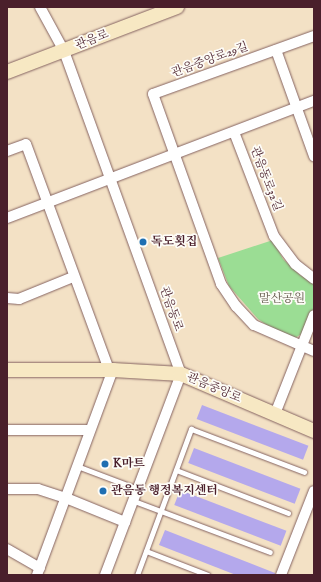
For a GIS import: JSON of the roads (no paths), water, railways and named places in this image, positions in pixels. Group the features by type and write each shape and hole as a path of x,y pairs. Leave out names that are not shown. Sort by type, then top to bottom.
{"main road":[{"name":"관음로","path":"7,72 177,7"},
{"name":"관음중앙로","path":"7,370 111,370 181,374 314,431"}],"street":[{"name":"관음동로","path":"40,7 64,51 181,374"},
{"name":"관음중앙로29길","path":"176,154 153,94 314,36"},
{"path":"276,50 314,156"},
{"path":"7,218 314,101"},
{"name":"관음동로32길","path":"234,132 274,236 295,264 314,279"},
{"path":"7,152 26,144 73,277 111,370 66,498 38,571 7,549"},
{"path":"176,154 221,284 236,306 254,325 314,351"},
{"path":"7,298 18,299 73,277"},
{"path":"275,414 314,315"},
{"path":"105,575 181,374"},
{"path":"7,430 90,430"},
{"path":"7,489 38,490 66,498 126,522"},
{"path":"281,575 314,491"}],"lane":[{"path":"137,575 191,430 304,472"},
{"path":"77,466 138,490"},
{"path":"176,470 288,513"},
{"path":"134,501 270,552"},
{"path":"146,551 208,575"}],"place":[{"name":"독도횟집","path":"143,242"},
{"name":"K마트","path":"105,464"},
{"name":"관음동 행정복지센터","path":"103,491"}],"park label":[{"name":"말산공원","path":"282,299"}]}
